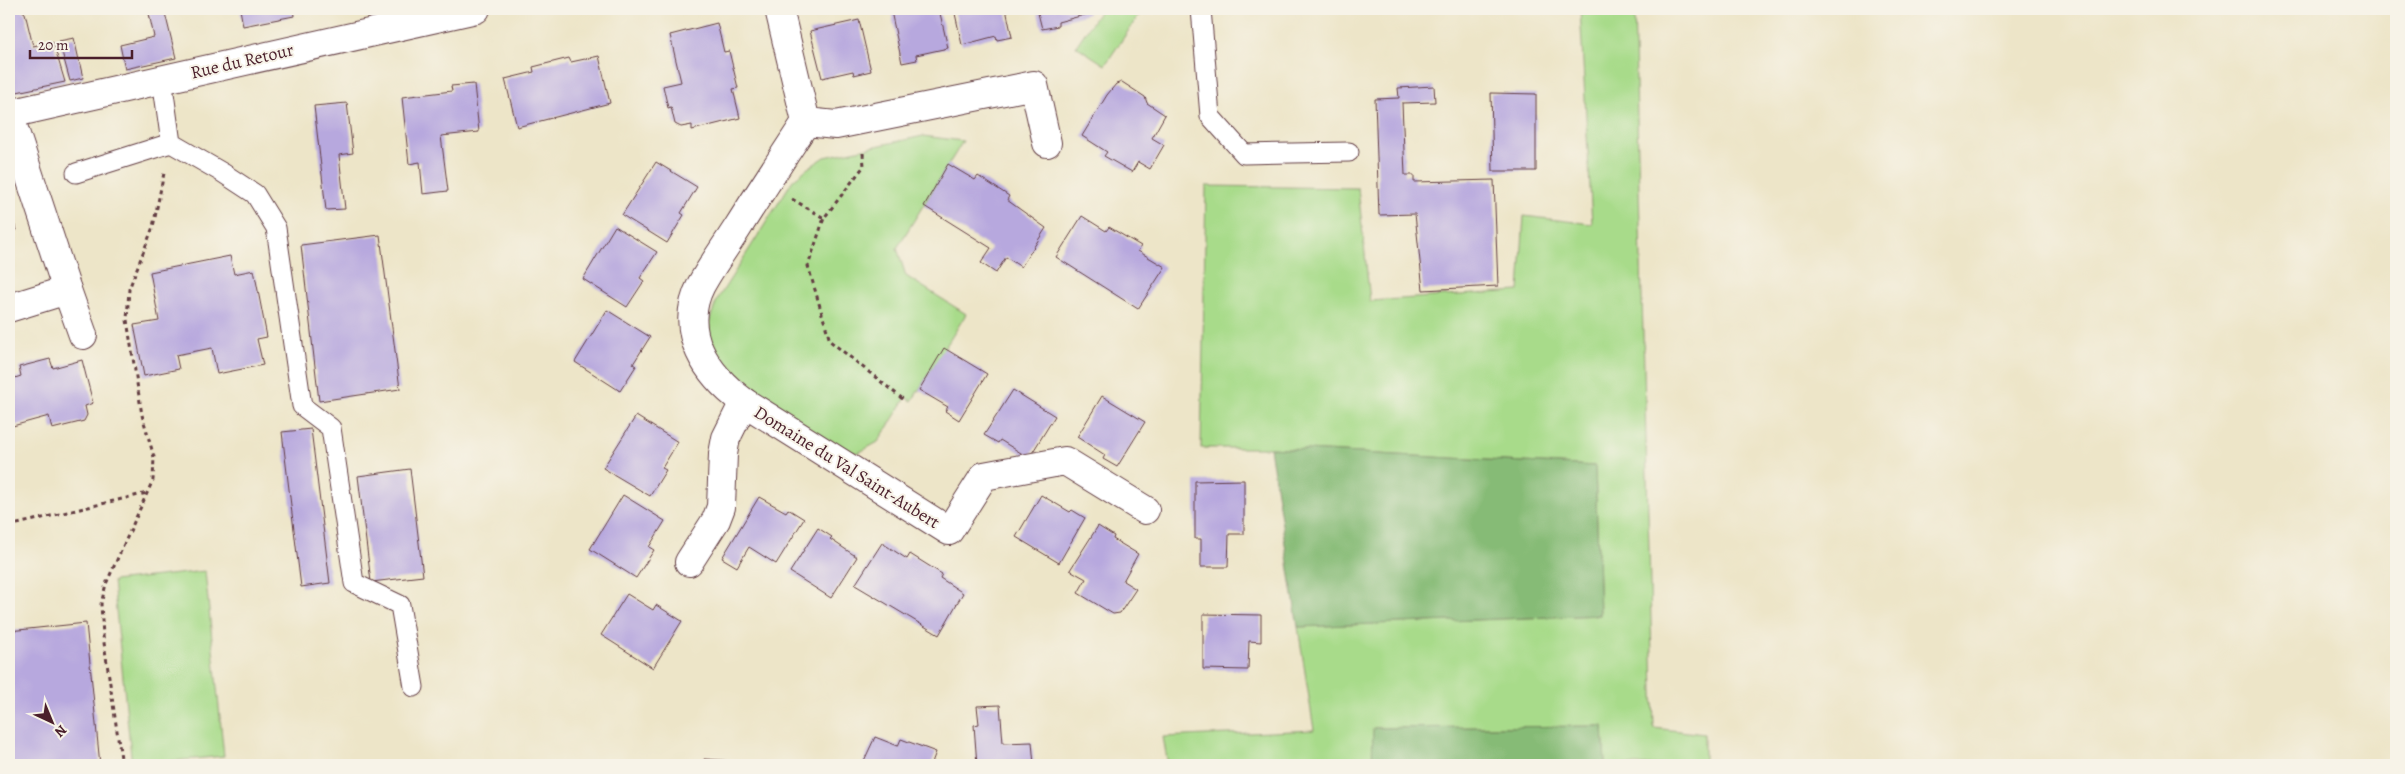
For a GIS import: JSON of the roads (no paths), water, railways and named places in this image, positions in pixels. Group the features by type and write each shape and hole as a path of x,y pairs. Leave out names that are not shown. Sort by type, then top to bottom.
{"street":[{"name":"Rue du Retour","path":"9,114 476,9"},
{"path":"779,9 806,122 836,125 1034,85 1047,143"},
{"path":"9,114 83,335"},
{"name":"Domaine du Val Saint-Aubert","path":"806,122 701,286 693,320 694,338 699,353 719,381 744,402 949,531 984,476 1066,461 1145,510"},
{"path":"9,308 67,290"},
{"name":"Domaine du Val Saint-Aubert","path":"689,562 716,520 721,507 723,454 726,438 744,402"}],"lane":[{"path":"1201,9 1210,116 1244,154 1349,152"},
{"path":"162,79 171,143"},
{"path":"76,173 171,143 255,194 276,228 302,406 331,428 354,582 400,605 414,687"}]}
